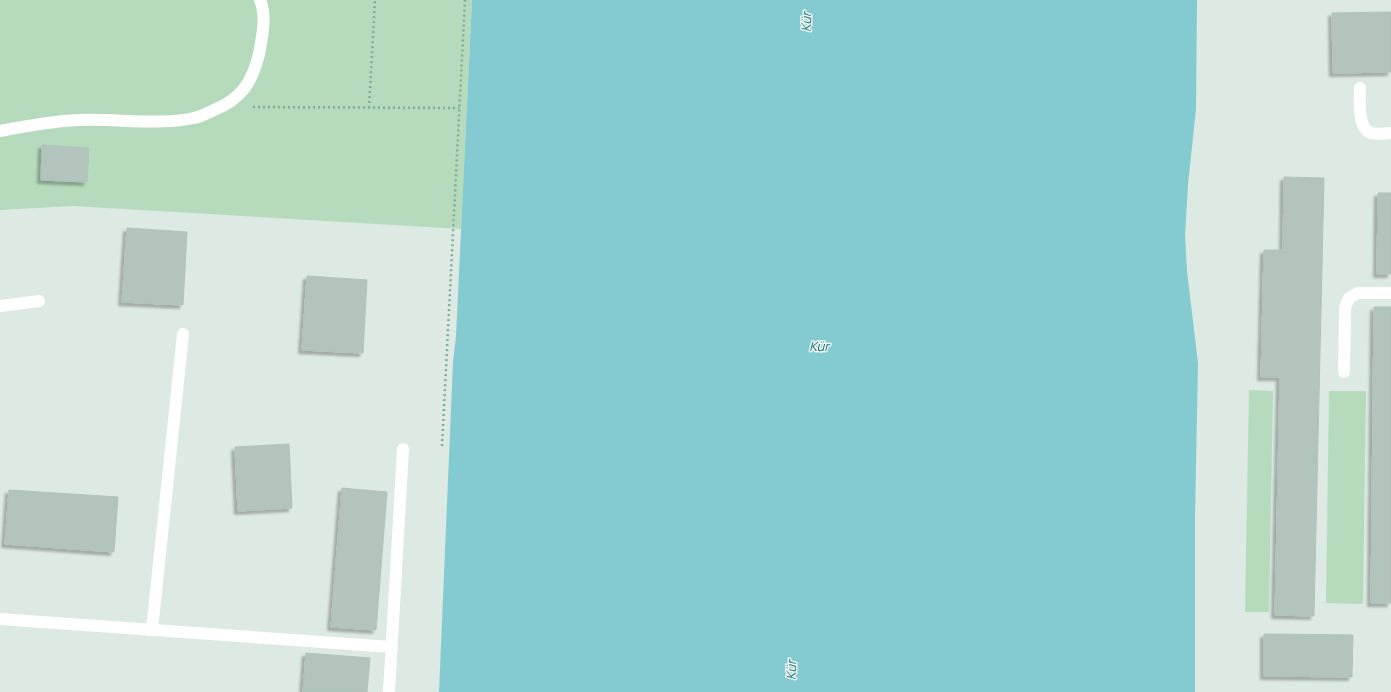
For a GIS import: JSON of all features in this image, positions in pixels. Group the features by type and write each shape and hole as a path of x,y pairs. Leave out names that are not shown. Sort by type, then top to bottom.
{"street":[{"path":"0,131 78,120 171,121 195,118 223,106 239,96 250,80 256,65 261,42 263,22 260,0"},
{"path":"1360,88 1361,120 1365,129 1372,133 1391,133"},
{"path":"1344,372 1345,308 1349,298 1358,293 1391,293"},
{"path":"0,306 39,301"},
{"path":"152,630 182,334"},
{"path":"389,692 403,450"},
{"path":"0,619 392,647"}],"path":[{"path":"369,108 375,0"},
{"path":"442,446 465,0"},
{"path":"223,106 459,108"}],"green space":[{"path":"0,0 472,0 461,229 73,206 0,210"},
{"path":"1249,390 1273,391 1269,612 1245,612"},
{"path":"1329,391 1366,391 1363,604 1326,603"}],"water":[{"name":"Kür","path":"472,0 1197,0 1196,109 1188,185 1185,235 1187,271 1198,363 1195,517 1195,692 439,692 453,362 456,336"}],"building":[{"path":"1391,12 1391,72 1333,73 1332,13"},
{"path":"42,145 89,148 87,182 41,180"},
{"path":"1284,177 1324,178 1314,616 1275,615 1280,377 1261,377 1264,250 1283,250"},
{"path":"1378,193 1391,193 1391,274 1377,274"},
{"path":"127,228 187,232 183,305 122,302"},
{"path":"307,276 367,280 363,353 302,350"},
{"path":"1374,307 1391,307 1391,603 1371,603"},
{"path":"289,444 292,508 238,511 235,447"},
{"path":"342,488 387,492 376,630 331,627"},
{"path":"9,490 118,497 114,552 5,544"},
{"path":"1264,634 1353,635 1352,677 1264,676"},
{"path":"306,653 370,658 367,692 303,692"}]}
